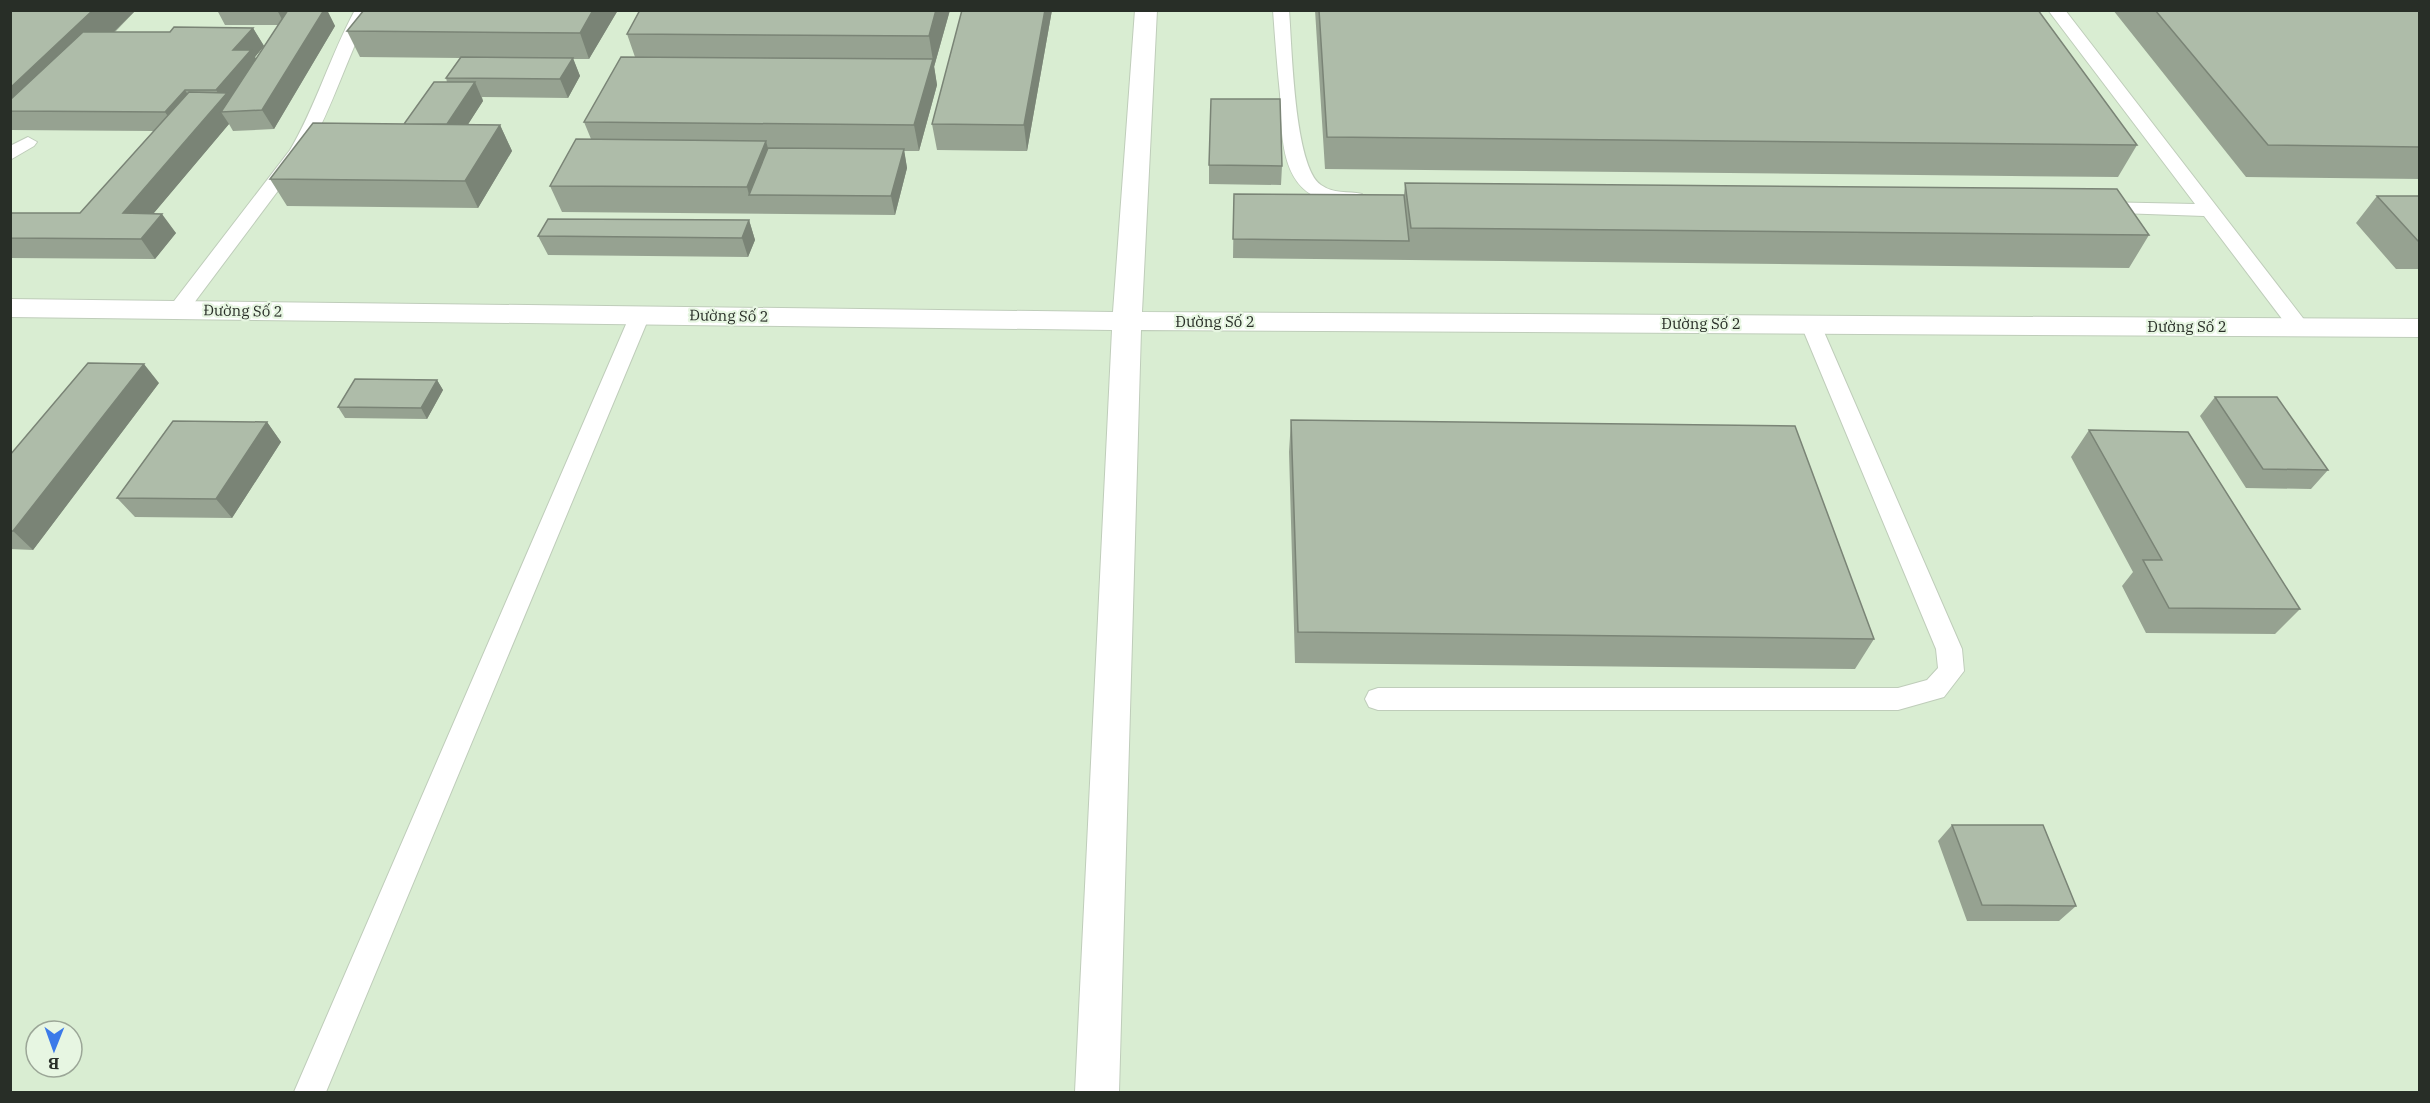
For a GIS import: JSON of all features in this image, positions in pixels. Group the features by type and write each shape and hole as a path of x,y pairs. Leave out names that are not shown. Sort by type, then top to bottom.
{"street":[{"path":"1096,1092 1127,321 1138,106 1146,10"},
{"name":"Đường Số 2","path":"10,308 1127,321 2420,328"}],"lane":[{"path":"178,310 298,152 315,123 342,51 363,10"},
{"path":"1281,10 1293,151 1299,171 1308,186 1330,198 1378,199"},
{"path":"2056,10 2299,327"},
{"path":"10,155 28,142"},
{"path":"2079,208 2209,210"},
{"path":"310,1092 640,315"},
{"path":"1378,699 1898,699 1935,689 1951,671 1949,649 1811,325"}],"shaded area":[{"path":"10,11 2419,11 2419,1092 11,1092"}],"building":[{"path":"10,10 93,10 10,88"},
{"path":"288,10 324,10 262,110 221,112"},
{"path":"364,10 593,10 580,33 347,31"},
{"path":"640,10 936,10 929,36 627,34"},
{"path":"962,10 1045,10 1024,125 932,124"},
{"path":"1319,10 2038,10 2137,145 1327,137"},
{"path":"2155,10 2420,10 2420,147 2268,145"},
{"path":"174,27 253,28 233,50 251,50 216,90 185,90 165,112 10,111 10,100 83,32 170,32"},
{"path":"461,57 573,58 560,79 446,78"},
{"path":"621,57 933,59 914,125 584,122"},
{"path":"434,82 475,82 447,124 404,124"},
{"path":"189,92 227,93 123,213 162,214 141,239 10,238 10,213 80,213"},
{"path":"1211,99 1280,99 1282,166 1209,165"},
{"path":"313,123 500,125 465,181 270,179"},
{"path":"576,139 766,141 747,187 550,186"},
{"path":"768,148 904,149 891,196 749,195"},
{"path":"1405,183 2117,189 2149,235 1411,228"},
{"path":"1234,194 1404,195 1409,241 1233,239"},
{"path":"2377,196 2420,196 2420,242 2419,242"},
{"path":"548,219 749,220 742,238 538,236"},
{"path":"88,363 144,364 13,531 10,531 10,455"},
{"path":"355,379 437,380 421,408 338,407"},
{"path":"2215,397 2277,397 2328,470 2263,469"},
{"path":"1291,420 1795,426 1874,639 1298,632"},
{"path":"173,421 267,422 216,499 117,498"},
{"path":"2089,430 2188,432 2300,609 2169,608 2143,560 2162,560"},
{"path":"1952,825 2043,825 2076,906 1982,905"}]}
